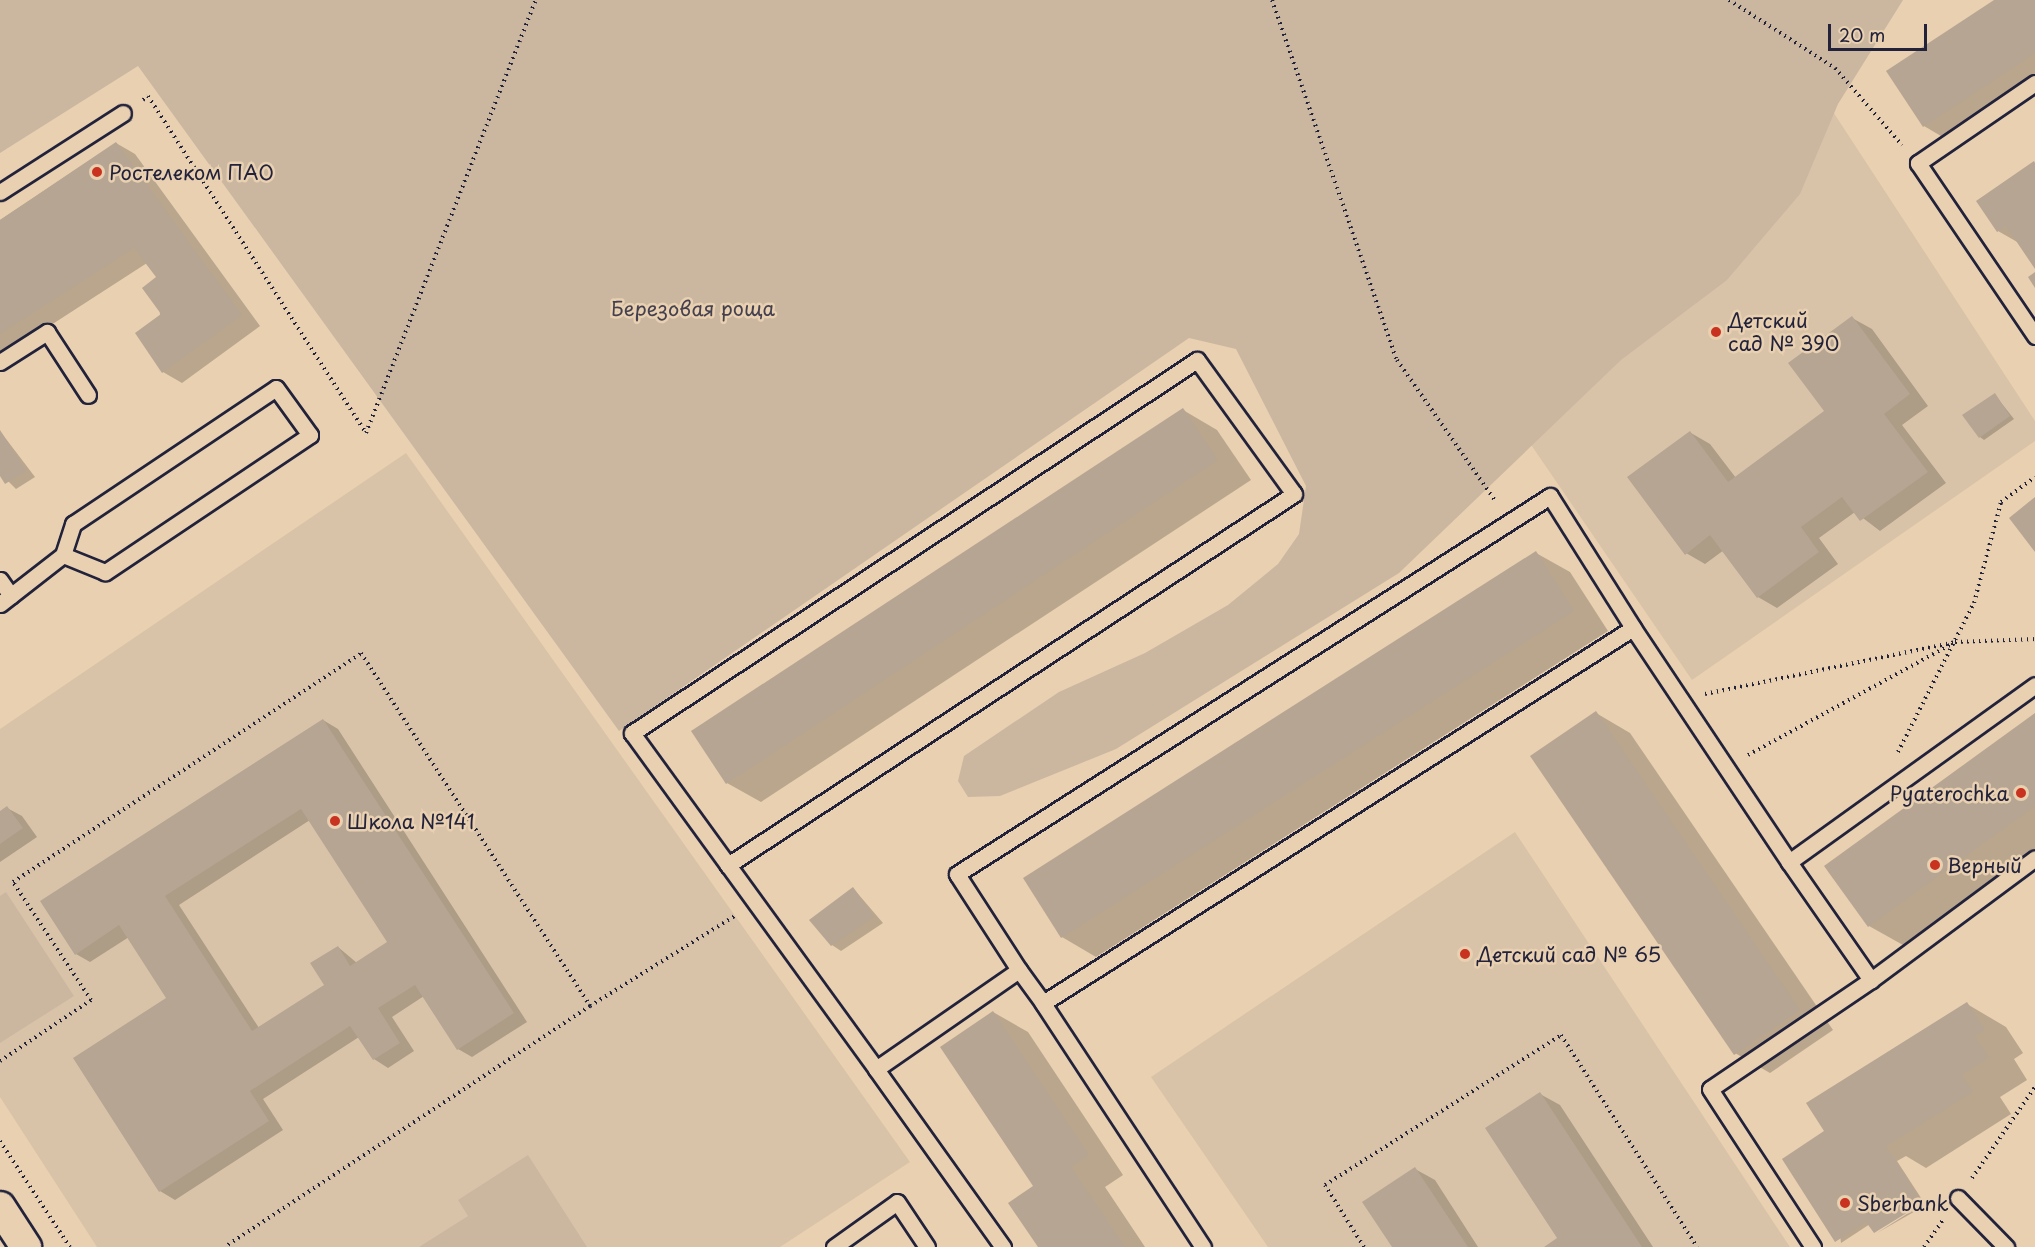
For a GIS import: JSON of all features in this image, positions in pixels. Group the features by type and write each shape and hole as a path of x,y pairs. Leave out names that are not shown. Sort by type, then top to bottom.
{"street":[{"path":"0,1208 26,1247"}],"lane":[{"path":"2035,83 1918,163 2035,336"},
{"path":"0,192 123,113"},
{"path":"0,362 47,332 88,395"},
{"path":"728,865 1294,494 1197,360 632,733 1003,1247"},
{"path":"0,580 5,600 63,555 73,524 276,388 310,435 105,572 63,555"},
{"path":"1203,1247 1043,1003 1018,970 957,874 1550,496 1680,699 1871,980"},
{"path":"1043,1003 1633,628"},
{"path":"1789,862 2035,685"},
{"path":"1811,1246 1710,1089 1871,980 2035,858"},
{"path":"876,1069 1018,970"},
{"path":"1958,1198 2006,1247"},
{"path":"834,1247 897,1202 927,1247"}],"path":[{"path":"123,113 148,96 366,433 536,0"},
{"path":"1272,0 1397,360 1510,522"},
{"path":"1730,0 1835,68 1918,163"},
{"path":"1895,757 1974,603 2001,502 2035,477"},
{"path":"1680,699 1955,642 2035,639"},
{"path":"1726,767 1955,642"},
{"path":"0,1061 90,1000 13,882 362,653 590,1006"},
{"path":"225,1247 590,1006 718,926"},
{"path":"1364,1247 1325,1185 1561,1035 1697,1247"},
{"path":"1923,1247 2035,1087"},
{"path":"0,1141 70,1247"}],"shaded area":[{"name":"Детский сад № 390","path":"1760,0 2035,421 2035,441 1692,680 1393,243"},
{"name":"Школа №141","path":"406,453 910,1162 780,1247 97,1247 0,1097 0,729"},
{"name":"Детский сад № 65","path":"1515,832 1790,1247 1268,1247 1151,1077"}],"green space":[{"name":"Березовая роща","path":"0,0 1903,0 1838,104 1800,194 1727,280 1621,360 1399,573 1116,749 1000,796 968,797 958,781 964,756 1059,692 1145,653 1228,605 1278,564 1299,534 1306,486 1236,349 1189,338 619,731 138,66 0,153"},
{"path":"6,892 74,996 0,1043 0,896"},
{"path":"528,1155 587,1247 419,1247 468,1216 458,1200"}],"building":[{"path":"1994,0 2035,0 2035,53 1923,127 1886,71"},
{"path":"116,142 242,315 162,373 135,333 161,314 142,288 156,277 134,248 0,334 0,220"},
{"path":"2034,161 2035,269 2006,226 1997,232 1976,201"},
{"path":"2035,272 2035,288 2028,277"},
{"path":"1852,316 1910,394 1884,414 1928,472 1860,521 1842,497 1801,527 1819,552 1757,598 1710,535 1685,555 1627,477 1690,431 1728,482 1824,411 1788,363"},
{"path":"1995,393 2010,416 1979,438 1962,415"},
{"path":"1183,408 1218,460 726,784 691,731"},
{"path":"0,430 26,471 5,484 0,476"},
{"path":"2035,497 2035,552 2009,518"},
{"path":"1536,551 1574,611 1061,938 1023,878"},
{"path":"1596,711 1800,1010 1734,1055 1530,756"},
{"path":"2035,713 2035,806 1868,927 1824,866"},
{"path":"323,719 514,1013 457,1050 415,985 378,1008 400,1043 373,1060 350,1026 250,1091 269,1121 159,1192 73,1058 166,998 119,925 75,955 40,901","holes":["301,809 387,942 350,966 338,946 310,963 324,985 252,1031 165,896"]},
{"path":"7,806 23,828 0,844 0,811"},
{"path":"853,887 874,917 831,946 809,920"},
{"path":"1967,1002 1985,1030 1975,1036 1989,1057 1962,1075 1973,1092 1886,1146 1923,1203 1874,1233 1866,1222 1835,1242 1782,1159 1824,1131 1806,1103"},
{"path":"993,1011 1089,1155 1071,1167 1125,1247 1038,1247 1008,1203 1033,1186 940,1047"},
{"path":"1540,1092 1642,1247 1544,1247 1557,1238 1485,1128"},
{"path":"1415,1167 1468,1247 1392,1247 1362,1202"}],"place":[{"name":"Ростелеком ПАО","path":"97,172"},
{"name":"Детский сад № 390","path":"1716,332"},
{"name":"Pyaterochka","path":"2021,793"},
{"name":"Школа №141","path":"335,821"},
{"name":"Верный","path":"1935,865"},
{"name":"Детский сад № 65","path":"1465,954"},
{"name":"Sberbank","path":"1845,1203"}]}
